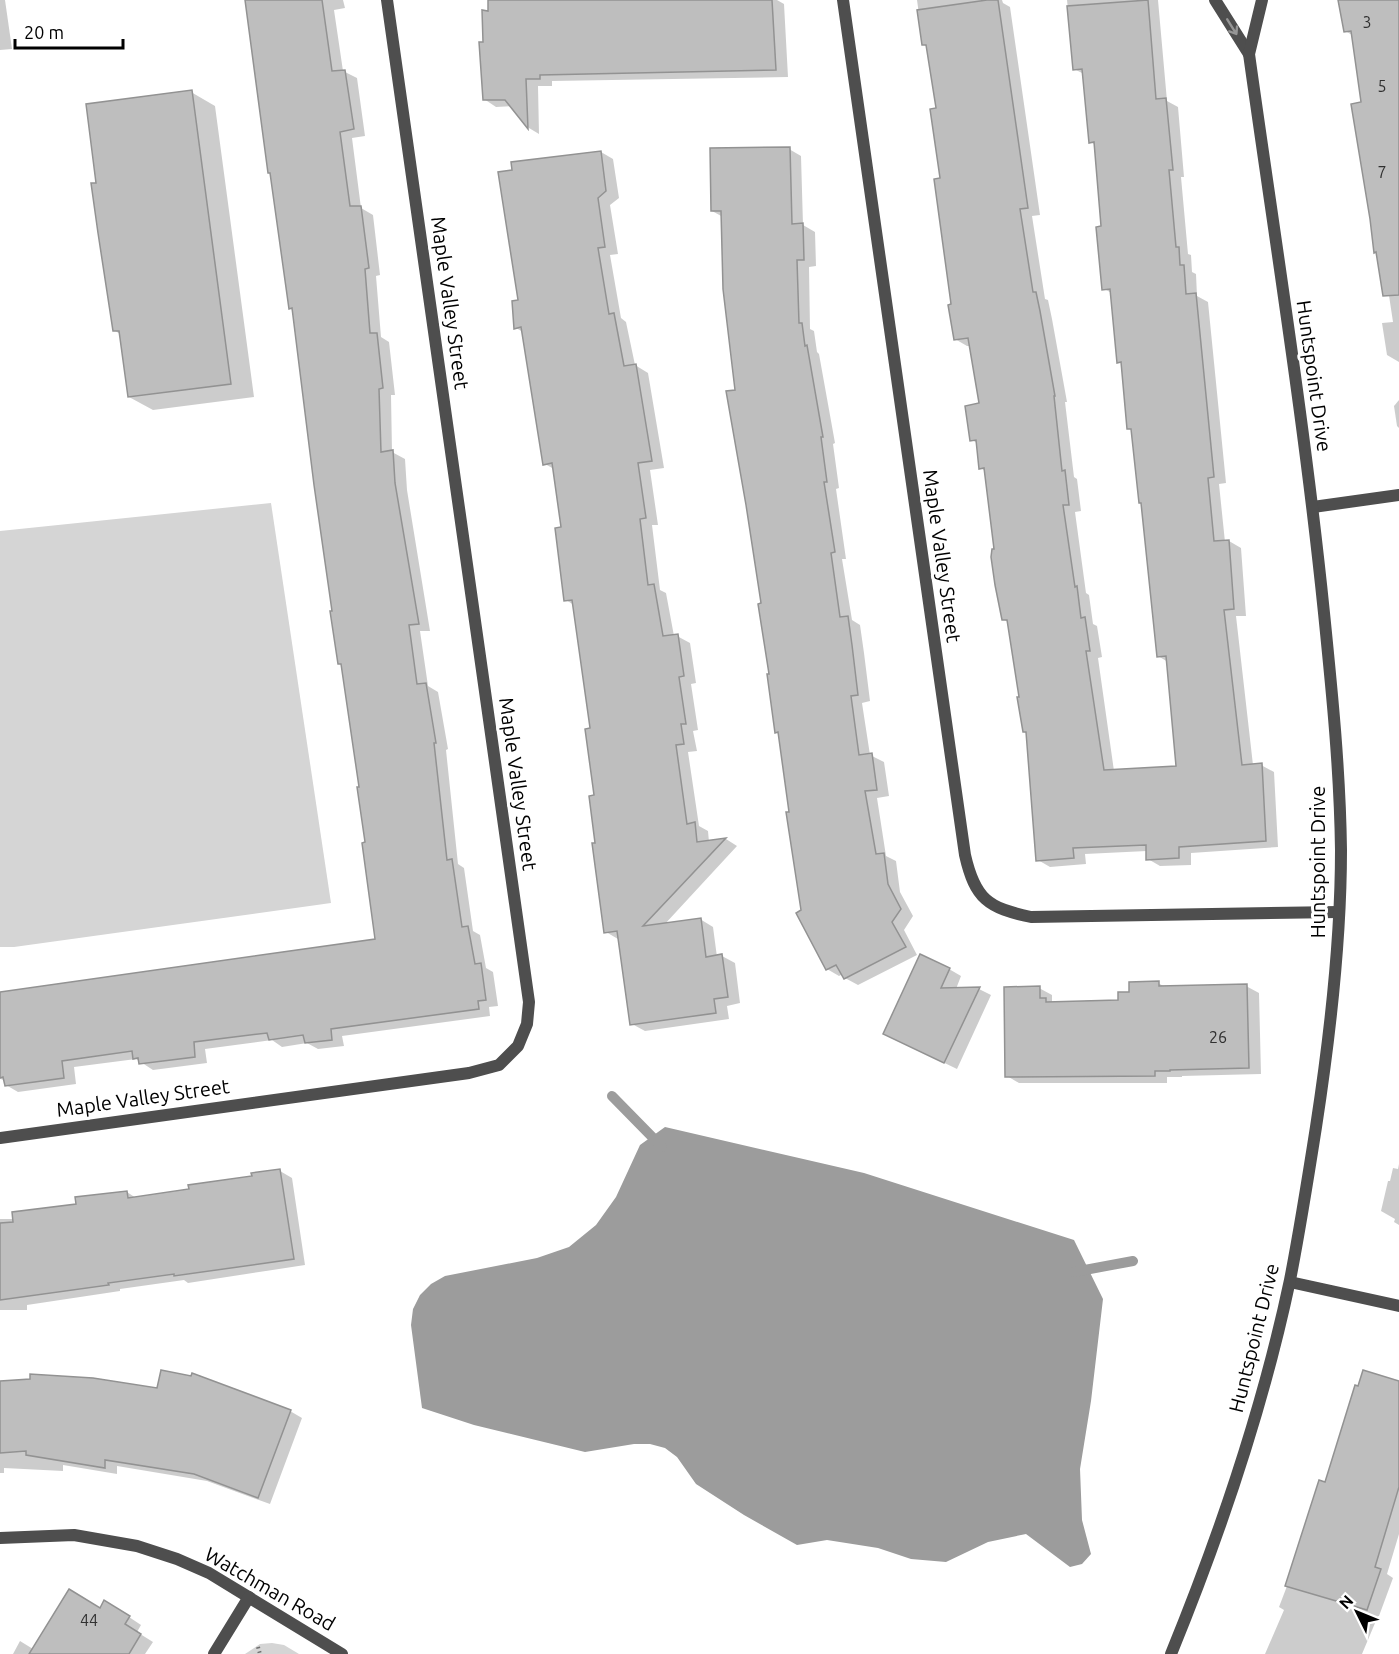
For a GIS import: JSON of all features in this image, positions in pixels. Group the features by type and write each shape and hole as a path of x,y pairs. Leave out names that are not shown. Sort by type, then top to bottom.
{"street":[{"name":"Maple Valley Street","path":"0,1138 469,1073 499,1065 518,1046 527,1024 529,1002 387,0"},
{"name":"Maple Valley Street","path":"843,0 970,880 984,899 1006,912 1031,917 1339,912"},
{"name":"Huntspoint Drive","path":"1215,0 1249,54"},
{"name":"Huntspoint Drive","path":"1171,1654 1199,1585 1231,1491 1259,1401 1290,1282 1323,1079 1334,985 1339,912 1341,848 1335,728 1313,507 1249,54 1262,0"},
{"path":"1313,507 1399,495"},
{"path":"1290,1282 1399,1306"},
{"name":"Watchman Road","path":"0,1538 74,1535 137,1546 177,1559 209,1573 342,1654"},
{"path":"214,1654 249,1597"}],"path":[{"path":"258,1647 260,1654"}],"shaded area":[{"path":"271,503 331,903 14,947 0,947 0,531"},
{"path":"665,1127 864,1173 1074,1240 1103,1299 1080,1469 1082,1520 1091,1554 1082,1564 1070,1567 1026,1534 988,1542 946,1562 911,1559 878,1548 827,1540 797,1545 696,1484 677,1457 665,1448 650,1444 634,1444 585,1452 474,1425 422,1408 411,1325 413,1309 420,1295 431,1284 445,1276 537,1258 569,1247 596,1225 616,1197 640,1145"},
{"path":"260,1644 284,1645 299,1654 245,1654"}],"building":[{"path":"245,0 322,0 332,71 345,70 354,129 340,132 350,206 361,206 369,268 365,269 370,333 377,333 383,388 379,389 381,452 393,450 395,483 419,624 409,625 417,684 426,683 436,743 434,743 447,860 452,859 462,927 468,926 475,964 481,963 486,1000 478,1001 479,1009 331,1029 332,1040 305,1043 303,1035 269,1040 267,1033 194,1042 195,1057 139,1064 138,1058 133,1059 132,1051 62,1061 64,1078 5,1086 3,1077 0,1078 0,992 375,939 362,843 365,842 357,787 359,787 341,664 338,664 330,611 332,611 292,308 289,309 270,173 268,173"},
{"path":"488,0 772,0 776,70 540,75 540,79 526,79 528,129 505,100 483,100 479,42 483,42 482,10 488,11"},
{"path":"998,0 1028,208 1020,209 1033,292 1036,292 1055,396 1062,471 1065,470 1069,505 1063,505 1081,618 1085,617 1090,651 1086,651 1104,770 1176,766 1166,656 1157,657 1141,503 1139,503 1131,429 1127,429 1121,362 1117,363 1110,289 1102,290 1096,227 1101,226 1094,142 1089,143 1082,69 1073,70 1067,6 1148,0 1156,99 1166,98 1173,170 1169,170 1176,247 1179,247 1180,265 1184,265 1186,294 1196,293 1214,477 1208,478 1214,541 1229,540 1234,609 1224,610 1242,765 1262,763 1266,841 1179,847 1179,858 1146,860 1146,845 1073,848 1074,858 1036,861 1026,732 1023,732 1017,697 1019,697 1007,620 1002,620 995,585 991,557 992,549 994,549 984,468 979,469 976,440 970,441 965,406 979,403 968,338 954,340 948,305 951,304 934,179 940,178 930,109 936,108 926,45 922,45 917,10"},
{"path":"1338,0 1399,0 1399,295 1383,296 1376,252 1374,253 1351,104 1361,102 1351,31 1344,32"},
{"path":"192,90 231,384 128,397 119,331 113,331 98,233 91,183 96,183 86,104"},
{"path":"790,147 792,224 803,223 804,260 797,260 799,323 802,323 805,346 807,345 823,437 821,437 827,482 824,482 835,552 831,553 840,617 848,616 858,695 851,696 859,755 872,753 877,790 865,791 876,854 884,853 888,884 901,909 892,922 906,947 844,979 836,965 826,970 796,913 801,910 786,812 789,812 778,732 775,733 767,674 769,674 758,604 761,603 726,391 735,390 723,289 721,211 711,211 710,148"},
{"path":"601,151 606,191 598,198 605,247 598,248 609,314 614,313 624,366 636,364 652,461 638,463 646,518 640,519 648,585 654,584 663,636 678,634 684,676 679,677 686,724 681,724 684,744 676,745 687,824 695,822 697,842 726,838 643,926 701,918 706,957 722,954 728,997 714,999 716,1013 630,1025 617,931 604,933 592,843 595,843 589,796 594,795 585,729 590,728 572,600 564,601 555,528 561,527 552,463 543,465 521,327 514,329 512,301 518,300 498,172 512,170 511,162"},
{"path":"920,954 950,968 941,988 980,987 944,1063 883,1034"},
{"path":"1159,981 1159,986 1247,984 1249,1068 1155,1071 1155,1076 1005,1077 1004,987 1040,986 1040,998 1046,998 1046,1002 1118,1000 1118,992 1129,992 1129,982"},
{"path":"280,1169 294,1259 108,1283 109,1285 0,1300 0,1223 13,1222 12,1212 76,1204 75,1197 127,1191 128,1198 189,1189 188,1185 252,1176 251,1173"},
{"path":"161,1370 191,1376 192,1373 291,1410 258,1498 194,1474 105,1460 105,1468 26,1455 26,1451 0,1453 0,1381 30,1379 30,1374 93,1378 157,1388"},
{"path":"1363,1370 1399,1381 1399,1487 1375,1567 1381,1569 1367,1610 1285,1586 1319,1480 1325,1482 1355,1385 1358,1386"},
{"path":"69,1589 100,1608 104,1600 130,1616 125,1624 141,1634 129,1654 29,1654"}],"waterway":[{"path":"612,1096 662,1147"},
{"path":"1074,1272 1133,1261"}]}
